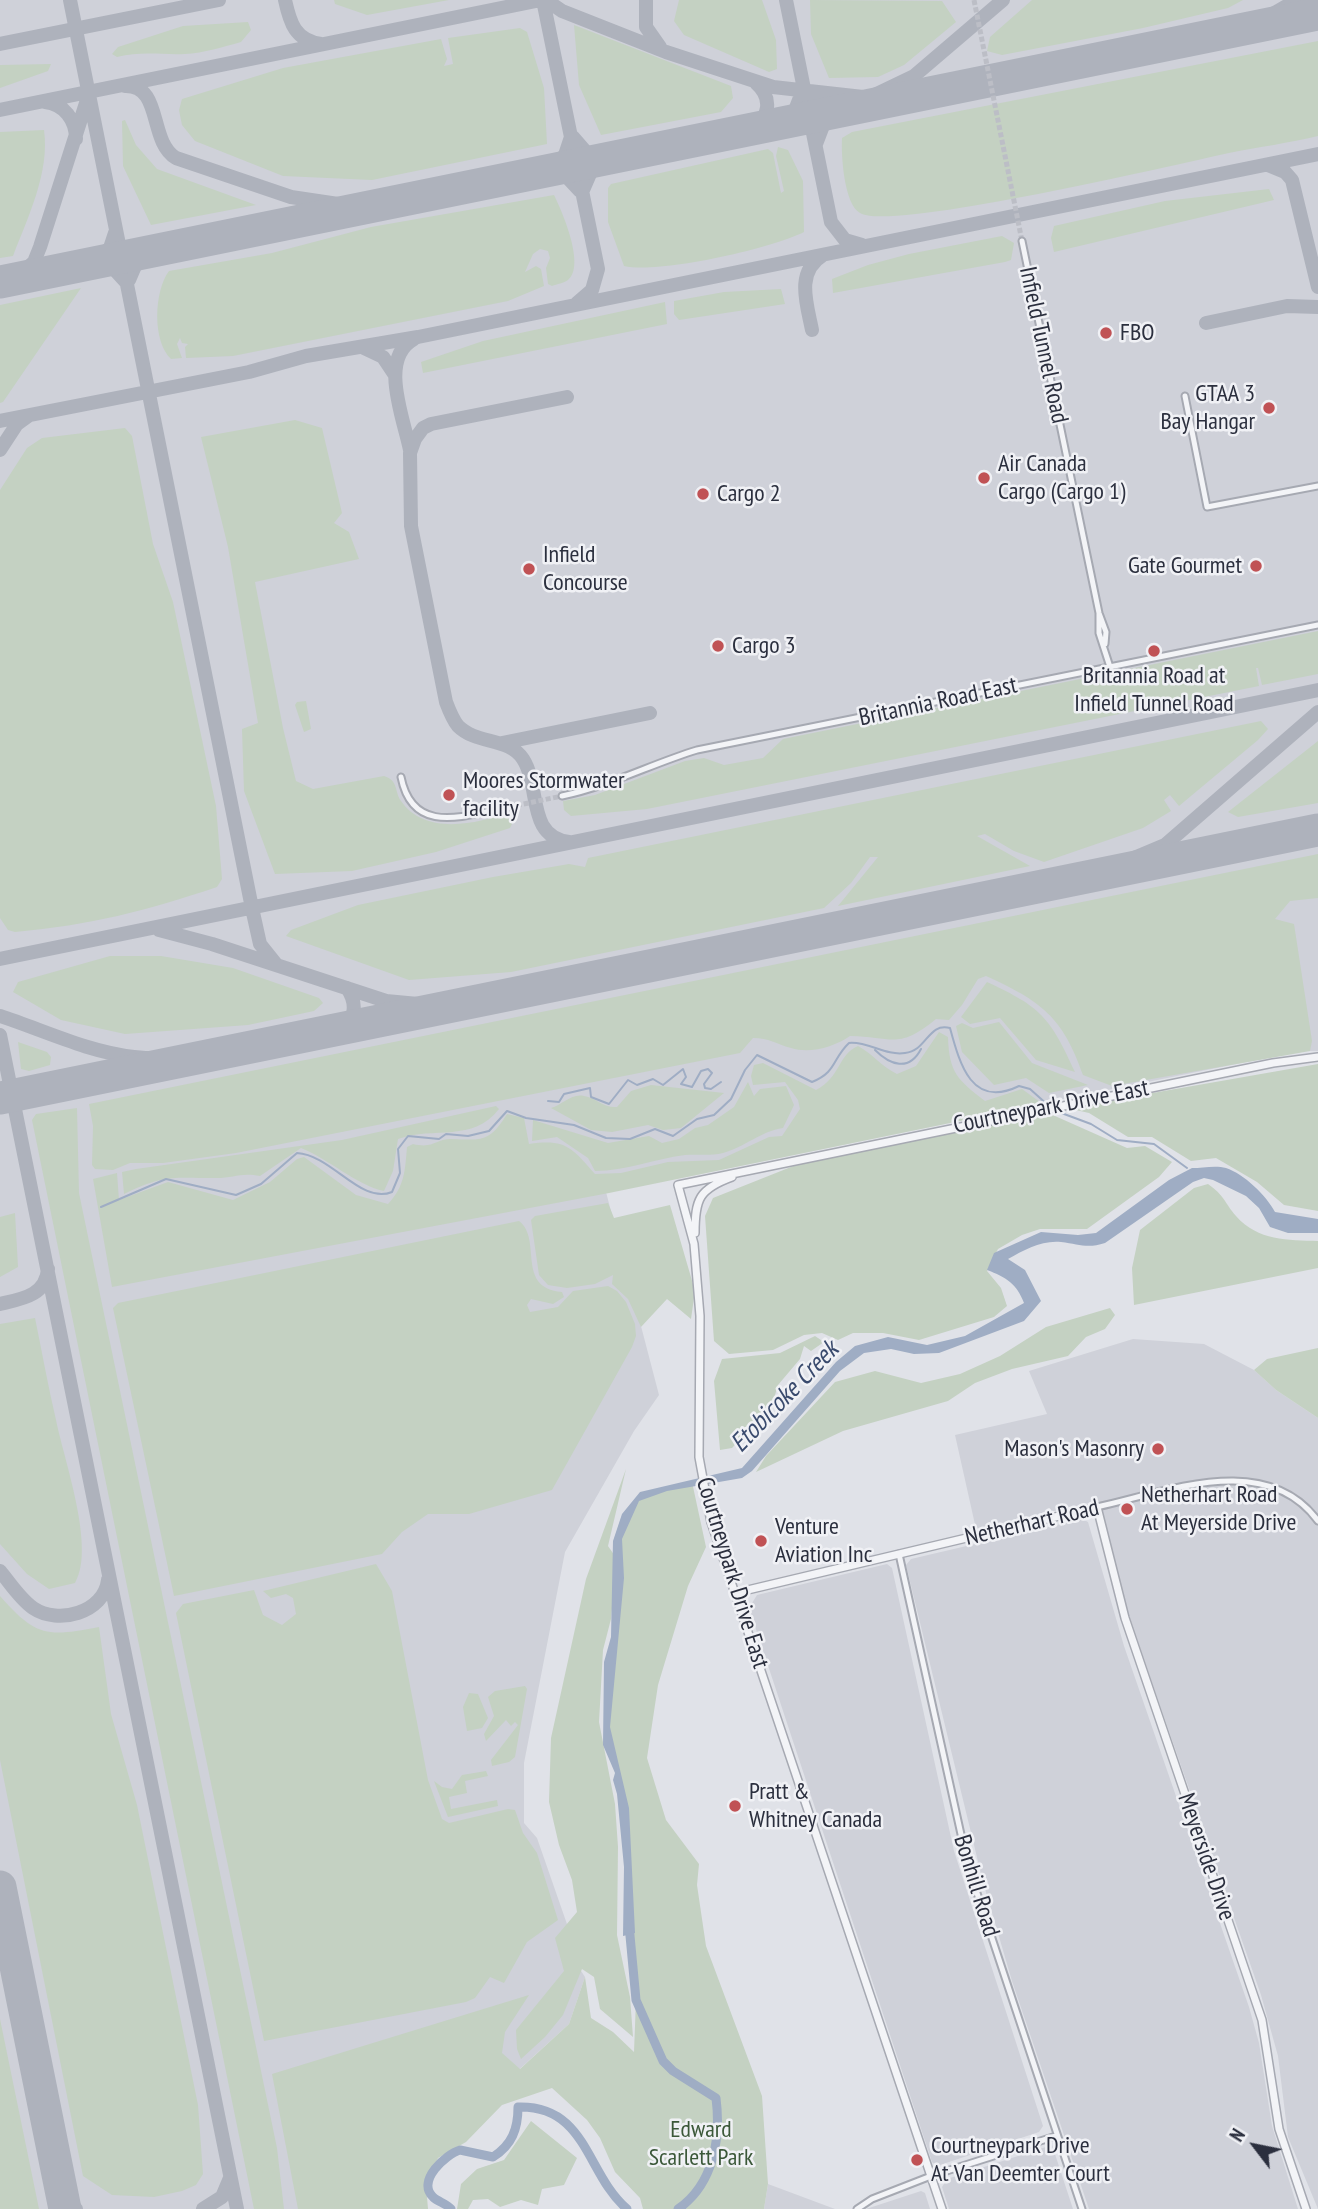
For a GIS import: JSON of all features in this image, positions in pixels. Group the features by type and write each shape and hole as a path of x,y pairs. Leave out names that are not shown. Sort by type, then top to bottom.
{"street":[{"name":"Infield Tunnel Road","path":"1022,241 1099,613 1106,632 1105,644 1110,667"},
{"path":"1185,396 1207,507 1318,486"},
{"name":"Britannia Road East","path":"562,796 605,786 668,759 697,750 1318,625"},
{"path":"401,777 408,798 416,808 438,818 449,819 509,807"},
{"name":"Courtneypark Drive East","path":"942,2209 711,1522 698,1442 700,1315 694,1244 678,1185 1080,1101 1283,1061 1318,1057"},
{"path":"694,1244 695,1209 705,1191 720,1181 750,1170"},
{"name":"Netherhart Road","path":"735,1593 1097,1507 1237,1479 1282,1489 1318,1521"},
{"name":"Meyerside Drive","path":"1097,1507 1125,1618 1262,2020 1279,2129 1306,2209"},
{"name":"Bonhill Road","path":"899,1555 968,1866 1082,2209"},
{"path":"857,2209 872,2199 932,2176 1056,2136"}],"shaded area":[{"path":"0,0 1318,0 1318,1051 1300,1051 606,1192 659,1395 634,1431 565,1552 524,1763 524,1823 537,1838 568,1927 563,1943 585,1977 569,2024 366,2209 0,2209"},
{"path":"1133,1339 1204,1344 1254,1370 1276,1390 1318,1418 1318,2209 1288,2137 1278,2056 1261,1995 1125,1605 1098,1501 976,1529 955,1435 1047,1414 1029,1371"},
{"path":"1082,1519 1088,1522 1124,1646 1249,2007 1259,2043 1272,2126 1298,2209 1089,2209 1012,1981 983,1882 906,1565 911,1559"},
{"path":"887,1564 892,1568 954,1851 1043,2126 1039,2132 937,2166 932,2162 749,1608 757,1595"},
{"path":"1052,2145 1073,2209 949,2209 942,2187 947,2179"},
{"path":"768,2184 835,2209 764,2209"},
{"path":"921,2191 925,2193 930,2209 866,2209"}],"green space":[{"path":"334,0 449,0 367,15 335,4"},
{"path":"679,0 762,0 776,40 777,69 769,72 684,35 674,21"},
{"path":"810,0 942,1 956,22 904,65 878,77 829,78 811,34"},
{"path":"1032,0 1243,0 1228,8 1143,28 1002,55 987,51 990,37"},
{"path":"248,22 251,30 241,42 213,50 117,57 112,54 118,47 183,26"},
{"path":"574,25 731,86 733,98 721,112 601,135 579,85"},
{"path":"520,28 527,32 544,88 547,144 372,180 283,176 195,141 182,125 179,110 182,99 283,68 441,39 447,59 444,66 453,64 448,38"},
{"path":"1318,41 1318,136 1037,194 923,213 882,216 860,213 850,200 843,167 842,138 852,132"},
{"path":"51,64 48,71 0,88 0,65"},
{"path":"125,120 136,145 157,169 256,205 151,225 123,166 122,121"},
{"path":"44,130 44,162 31,210 13,256 0,258 0,132"},
{"path":"778,147 788,150 803,181 804,232 766,246 714,258 640,268 624,266 608,222 608,188 611,184 768,149 773,153 781,193 784,191 776,156"},
{"path":"1269,189 1274,200 1054,252 1051,238 1054,226 1165,201"},
{"path":"554,195 567,225 574,251 573,273 562,283 552,286 548,284 546,268 550,258 548,251 540,249 533,254 525,272 536,266 541,269 544,286 508,301 233,356 186,358 185,347 188,344 182,343 180,338 177,344 182,358 171,359 165,351 157,316 160,291 169,271 272,253 371,227"},
{"path":"1002,236 1014,243 1011,260 833,293 832,279 868,265"},
{"path":"81,288 3,402 0,403 0,305"},
{"path":"781,289 785,304 679,320 674,314 674,301 724,292"},
{"path":"665,302 667,324 423,373 421,362 483,341"},
{"path":"295,420 322,428 342,513 334,523 349,532 359,559 255,582 296,781 313,789 384,776 394,783 401,801 411,812 424,819 437,823 467,823 510,812 510,828 436,852 352,871 275,874 244,791 242,729 258,723 228,547 201,437"},
{"path":"125,428 132,436 153,544 173,602 216,806 222,879 217,887 141,910 93,921 15,932 8,930 0,918 0,490 27,448 42,438"},
{"path":"1318,631 1318,674 1262,685 1256,668 1259,686 647,809 571,816 564,810 563,801 595,795 685,761 704,758 724,765 763,758 783,739"},
{"path":"306,701 311,729 304,732 295,705 297,702"},
{"path":"1261,721 1268,729 1258,740 1179,806 1170,795 1164,800 1171,811 1143,828 1044,862 1014,851 985,834 977,836 1030,866 838,906 878,857 870,857 851,883 824,908 511,972 409,980 286,936 291,930 358,905 569,864 585,867 588,858"},
{"path":"1318,741 1318,803 1238,817 1228,812"},
{"path":"1318,854 1318,898 1290,901 1275,919 1294,924 1312,1041 1310,1051 1112,1086 1083,1075 1067,1039 1048,1013 1022,994 986,976 978,979 949,1020 936,1019 913,1035 895,1040 850,1036 829,1046 798,1050 753,1038 740,1053 236,1153 163,1163 130,1163 113,1170 95,1169 92,1165 93,1126 89,1104"},
{"path":"110,956 161,956 233,968 319,998 323,1003 314,1011 248,1025 125,1034 61,1020 13,992 18,982"},
{"path":"987,982 1020,999 1042,1016 1058,1038 1075,1072 1036,1060 1000,1018 970,1024 961,1017"},
{"path":"999,1022 1032,1063 1088,1085 1049,1093 1026,1078 994,1085 962,1052 956,1026 962,1023 973,1028"},
{"path":"939,1032 948,1037 950,1059 957,1075 985,1101 1022,1089 1040,1102 1038,1105 609,1193 112,1287 93,1179 117,1173 119,1200 168,1182 233,1200 270,1182 297,1159 304,1157 356,1195 388,1204 401,1184 407,1147 413,1144 430,1145 446,1139 484,1138 495,1130 507,1114 524,1118 529,1144 552,1143 567,1147 595,1174 621,1173 668,1162 719,1160 769,1137 782,1136 800,1109 798,1100 785,1082 753,1085 751,1076 754,1065 763,1063 816,1090 830,1079 847,1054 858,1046 897,1074 916,1066"},
{"path":"18,1042 47,1052 51,1057 50,1065 29,1071 21,1069"},
{"path":"1318,1064 1318,1211 1284,1205 1257,1182 1216,1158 1191,1161 1152,1137 1128,1137 1089,1113 1067,1108"},
{"path":"748,1082 754,1096 760,1089 786,1086 794,1105 783,1128 767,1132 723,1153 685,1155 595,1171 588,1158 557,1137 532,1141 533,1120 608,1143 649,1136 662,1143 679,1139 695,1128 708,1125 734,1107"},
{"path":"651,1085 724,1093 681,1128 663,1130 648,1125 612,1132 591,1130 551,1108 580,1096 617,1107 631,1091"},
{"path":"496,1106 499,1109 489,1120 477,1126 398,1139 393,1171 384,1191 363,1183 301,1148 260,1176 169,1178 124,1194 122,1172 342,1140"},
{"path":"77,1108 79,1193 277,2148 284,2209 254,2209 32,1120 36,1114"},
{"path":"1046,1112 1127,1148 1145,1146 1172,1162 1159,1177 1087,1229 1040,1229 1022,1235 998,1249 987,1271 1001,1288 1007,1306 994,1317 919,1340 883,1333 853,1333 838,1340 822,1333 804,1335 773,1350 729,1354 714,1341 705,1216 713,1198 796,1165"},
{"path":"1208,1184 1236,1216 1254,1230 1274,1238 1318,1241 1318,1268 1134,1305 1132,1268 1140,1230 1194,1188"},
{"path":"608,1203 614,1218 670,1205 695,1291 691,1319 667,1299 641,1327 628,1299 612,1284 613,1275 595,1284 567,1288 548,1285 539,1275 531,1220 535,1216"},
{"path":"15,1213 18,1267 0,1277 0,1217"},
{"path":"519,1221 526,1229 534,1273 539,1282 548,1289 562,1292 564,1297 553,1304 531,1299 527,1305 530,1312 558,1307 573,1291 608,1286 617,1291 626,1302 635,1324 636,1336 632,1347 552,1490 469,1514 428,1514 402,1532 382,1554 174,1596 113,1308 118,1303"},
{"path":"1110,1308 1115,1315 1105,1329 1086,1337 1068,1356 1012,1369 975,1383 948,1401 843,1431 756,1472 766,1456 835,1382 875,1371 921,1383 960,1374 1000,1356 1046,1327"},
{"path":"35,1318 76,1503 82,1548 81,1568 75,1583 49,1589 27,1574 0,1544 0,1324"},
{"path":"815,1336 824,1342 811,1351 804,1346 800,1359 778,1385 772,1405 732,1448 720,1450 714,1381 722,1359 780,1353"},
{"path":"1318,1348 1318,1418 1276,1390 1254,1370 1267,1359"},
{"path":"626,1469 608,1546 617,1559 611,1619 603,1650 599,1722 615,1804 618,1847 617,1935 630,1997 633,2037 600,2009 594,1977 582,1969 563,2015 545,2037 521,2059 517,2049 516,2030 564,1971 555,1938 577,1912 572,1880 559,1845 549,1802 551,1738 586,1579"},
{"name":"Edward Scarlett Park","path":"692,1482 706,1547 688,1586 658,1685 647,1758 666,1820 699,1864 697,1885 706,1946 762,2096 768,2184 764,2209 643,2209 640,2198 615,2172 600,2138 587,2120 552,2088 502,2105 466,2142 438,2158 426,2185 428,2209 298,2209 272,2074 529,1995 505,2032 502,2053 520,2069 569,2024 585,1977 591,2018 613,2032 634,2052 636,2000 630,1957 627,1818 609,1741 618,1539 637,1498"},
{"path":"376,1564 392,1591 428,1780 442,1819 449,1823 508,1809 515,1810 523,1833 537,1853 558,1920 527,1942 504,1983 490,1977 475,1998 466,2002 264,2041 176,1613 183,1604 254,1590 263,1615 282,1625 296,1614 293,1598 286,1594 271,1598 263,1591"},
{"path":"0,1596 23,1620 43,1631 67,1632 99,1627 111,1714 137,1805 198,2105 203,2174 196,2185 182,2191 154,2197 112,2195 83,2176 0,1760"},
{"path":"525,1686 527,1689 515,1757 509,1762 492,1766 491,1760 518,1725 515,1722 511,1726 506,1720 486,1741 484,1734 494,1716 488,1697 495,1691"},
{"path":"469,1693 478,1694 488,1718 482,1728 467,1731 463,1707"},
{"path":"486,1771 488,1776 465,1781 467,1793 449,1797 451,1809 497,1800 498,1806 448,1817 434,1781 442,1787 452,1789 462,1775"},
{"path":"0,2019 39,2209 0,2209"},
{"path":"531,2121 577,2158 564,2185 542,2189 538,2205 521,2200 500,2207 488,2199 473,2200 468,2209 457,2209 461,2184 477,2169 504,2160"}],"water":[{"name":"Etobicoke Creek","path":"1218,1167 1233,1171 1254,1186 1275,1212 1318,1219 1318,1233 1288,1233 1270,1227 1259,1208 1246,1196 1213,1180 1204,1178 1193,1182 1105,1243 1088,1246 1061,1242 1040,1244 1008,1259 1025,1270 1041,1301 1024,1321 939,1353 914,1354 891,1349 864,1353 840,1371 752,1471 742,1478 667,1491 639,1501 622,1539 624,1578 610,1727 629,1808 635,1933 623,1936 624,1867 617,1794 613,1780 615,1773 603,1745 604,1662 611,1637 613,1541 622,1514 640,1492 742,1468 836,1362 855,1346 888,1337 927,1345 965,1336 1024,1303 1010,1282 987,1270 994,1253 1041,1232 1078,1235 1096,1233 1169,1180 1192,1168"}],"waterway":[{"path":"101,1207 166,1179 236,1195 261,1184 297,1153 322,1162 369,1192 392,1192 400,1173 398,1149 408,1136 439,1139 446,1134 468,1136 489,1131 507,1111 526,1118 574,1125 606,1138 630,1139 655,1129 673,1136 697,1119 714,1115 731,1099 745,1070 757,1055 812,1082 826,1074 849,1043 905,1053 918,1047 932,1033 943,1027 950,1028 964,1069 979,1088 990,1092 1003,1092 1019,1086 1030,1089 1049,1106"},
{"path":"875,1050 899,1064 911,1061 921,1049"},
{"path":"548,1101 559,1102 564,1094 590,1088 591,1097 609,1104 628,1080 637,1085 653,1079 663,1085 683,1069 686,1077 681,1084 692,1087 701,1071 708,1069 712,1073 704,1084 705,1088 711,1089 721,1082"},
{"path":"1056,1111 1091,1124 1117,1140 1154,1144 1187,1168"},
{"name":"Etobicoke Creek","path":"629,1925 636,2000 663,2061 673,2071 716,2098 717,2129 712,2159 700,2187 678,2209"},
{"name":"Etobicoke Creek","path":"451,2209 435,2199 429,2191 430,2176 441,2162 460,2150 493,2157 500,2152 513,2136 518,2107 541,2109 558,2117 572,2129 602,2178 627,2209"},
{"name":"Etobicoke Creek","path":"684,2205 685,2209"}],"taxiway":[{"path":"70,0 252,908 260,944 276,964"},
{"path":"0,44 219,0"},
{"path":"285,0 295,29 305,39 321,44"},
{"path":"0,110 541,0"},
{"path":"543,0 598,269 592,290 577,303"},
{"path":"546,0 562,11 666,52 773,87 872,98 986,82"},
{"path":"646,0 646,27 660,47"},
{"path":"786,0 831,222 845,240 862,245"},
{"path":"841,111 914,76 1003,0"},
{"path":"1232,32 1264,19 1297,0"},
{"path":"751,130 762,120 767,108 765,95 756,83"},
{"path":"125,86 137,88 145,94 167,150 176,158 291,197 365,208"},
{"path":"776,125 794,113 804,87 818,105 841,111 824,123 816,144"},
{"path":"14,280 34,262 87,100"},
{"path":"45,102 58,106 68,114 74,125 76,139"},
{"path":"571,137 565,155 549,171 565,175 580,191"},
{"path":"573,137 586,152 609,158 593,167 583,190"},
{"path":"0,421 249,372 306,356 418,337 1318,154"},
{"path":"1268,165 1285,172 1292,180 1318,287"},
{"path":"115,233 110,248 90,264 114,269 125,281"},
{"path":"129,280 138,259 155,250"},
{"path":"812,330 806,299 806,279 814,262 823,255"},
{"path":"1206,323 1287,306 1318,307"},
{"path":"410,450 399,406 395,374 397,360 403,348 414,339"},
{"path":"364,348 383,357 395,375"},
{"path":"567,397 431,424 423,428 415,439 410,453 411,526 448,708 456,724 466,732 517,752 528,770 540,820 555,838 569,842"},
{"path":"0,450 17,424 28,416"},
{"path":"0,959 1318,690"},
{"path":"1089,877 1165,845 1318,712"},
{"path":"502,743 650,713"},
{"path":"159,930 212,944 386,1001 418,1004 489,999"},
{"path":"337,1030 348,1023 353,1012 353,1000 347,988"},
{"path":"0,1016 83,1046 117,1054 154,1058 214,1054"},
{"path":"0,1035 237,2209"},
{"path":"0,1304 24,1298 37,1291 43,1285 48,1269"},
{"path":"0,1571 28,1604 43,1613 55,1615 78,1613 89,1608 105,1591 108,1580"},
{"path":"203,2209 222,2197 230,2178"},
{"path":"61,2187 67,2201 76,2209"}],"runway":[{"path":"0,282 1318,14"},
{"path":"0,1098 1318,830"},
{"path":"0,1887 65,2209"}],"tunnel":[{"path":"974,0 1022,241"},
{"path":"509,807 562,796"}],"place":[{"name":"FBO","path":"1106,333"},
{"name":"GTAA 3 Bay Hangar","path":"1269,408"},
{"name":"Air Canada Cargo (Cargo 1)","path":"984,478"},
{"name":"Cargo 2","path":"703,494"},
{"name":"Gate Gourmet","path":"1256,566"},
{"name":"Infield Concourse","path":"529,569"},
{"name":"Cargo 3","path":"718,646"},
{"name":"Britannia Road at Infield Tunnel Road","path":"1154,651"},
{"name":"Moores Stormwater facility","path":"449,795"},
{"name":"Mason's Masonry","path":"1158,1449"},
{"name":"Netherhart Road At Meyerside Drive","path":"1127,1509"},
{"name":"Venture Aviation Inc","path":"761,1541"},
{"name":"Pratt & Whitney Canada","path":"735,1806"},
{"name":"Courtneypark Drive At Van Deemter Court","path":"917,2160"}]}
